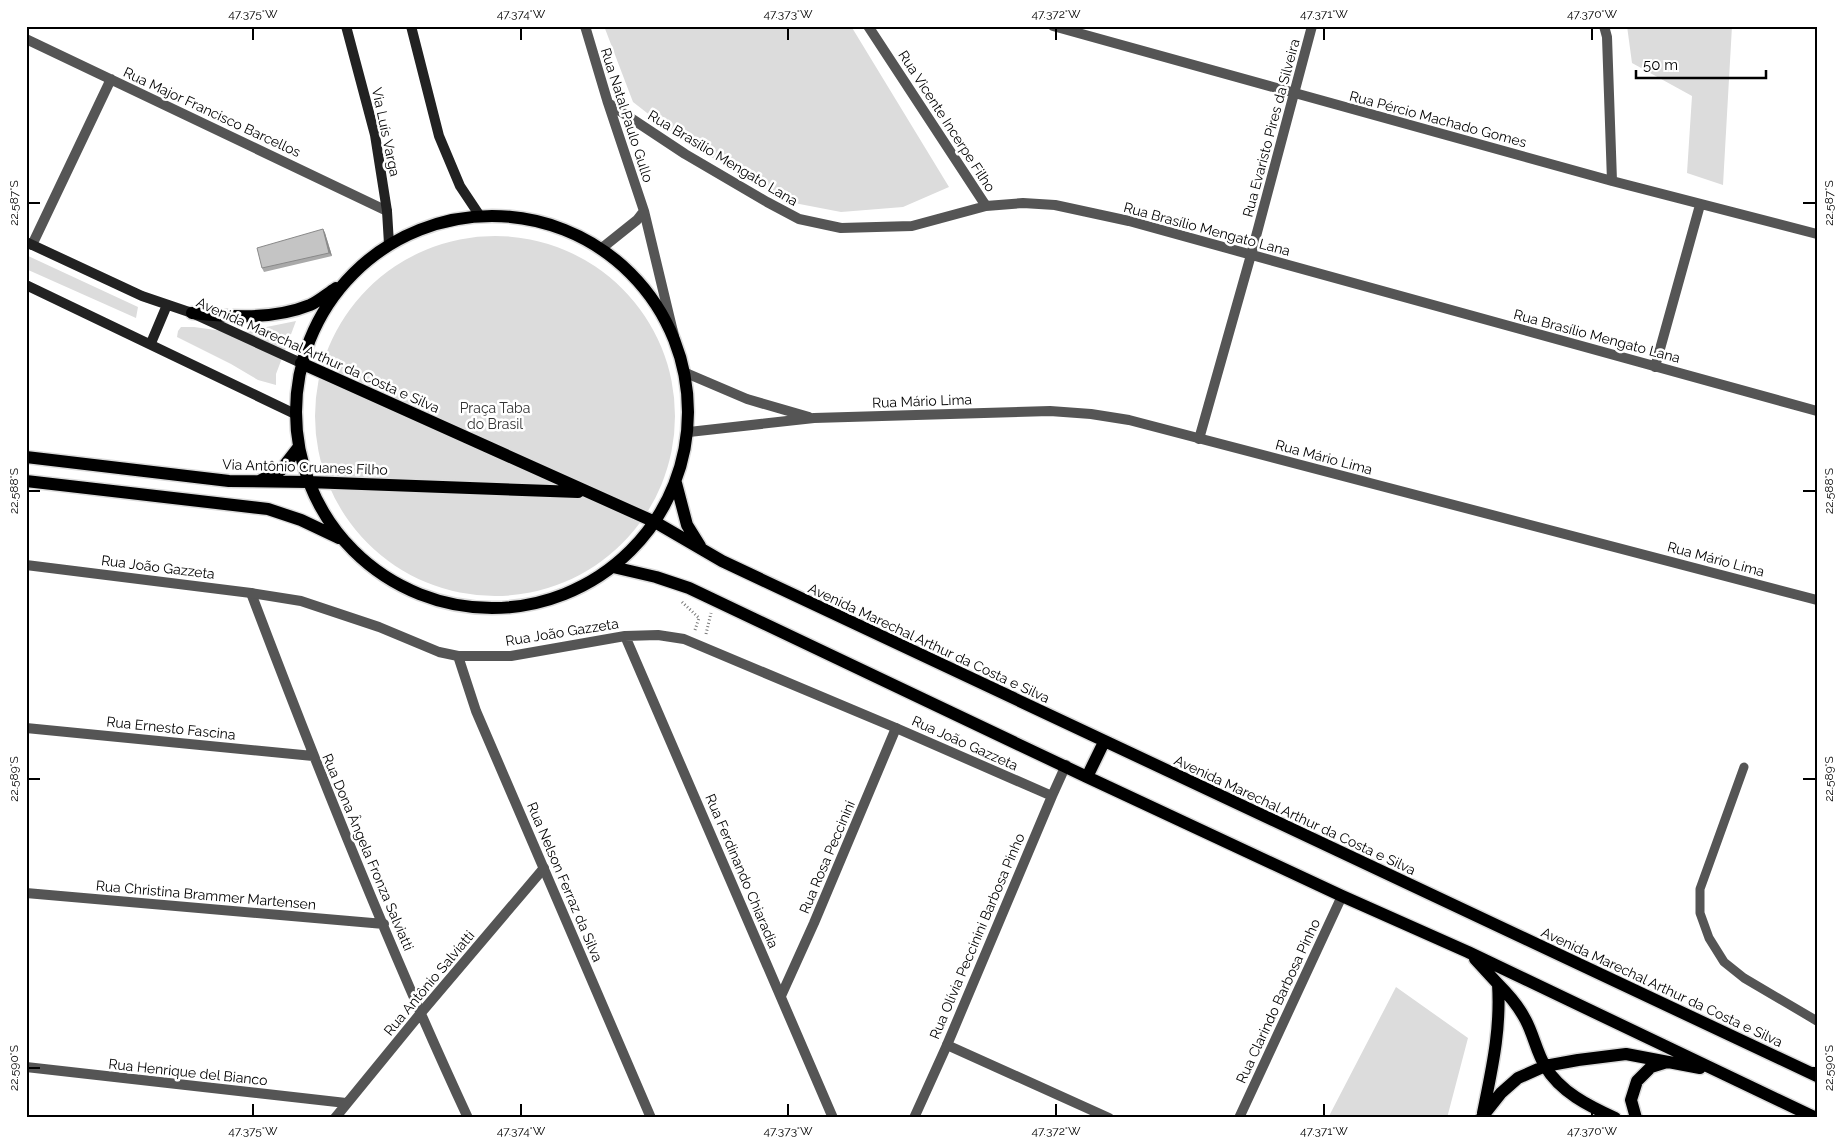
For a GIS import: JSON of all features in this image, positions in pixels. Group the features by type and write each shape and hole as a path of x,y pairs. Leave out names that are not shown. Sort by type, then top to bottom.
{"main road":[{"name":"Via Luís Varga","path":"346,26 375,135 387,210 389,244"},
{"path":"411,26 439,136 460,186 480,216"},
{"path":"192,313 228,317 270,316 311,305 344,282 365,261 389,244 417,230 448,220 480,216 544,222 602,248 632,272 656,302 674,336 686,373 689,432 676,483 655,522 643,539 613,567 585,585 555,598 522,606 489,608 456,605 416,592 394,582 367,563 343,540 328,522 308,482 298,448 295,414 301,363 318,320 344,282"},
{"name":"Avenida Marechal Arthur da Costa e Silva","path":"29,244 142,296 192,313 655,522 722,561 1817,1076"},
{"path":"26,285 295,414"},
{"path":"150,343 167,305"},
{"path":"260,482 281,470 298,448"},
{"name":"Via Antônio Cruanes Filho","path":"26,457 229,481 585,492"},
{"path":"26,481 268,509 301,520 343,540"},
{"path":"676,483 687,525 701,548"},
{"path":"613,567 656,577 689,588 1342,896 1468,952 1816,1118"},
{"path":"1088,777 1104,742"},
{"path":"1468,952 1514,1001 1524,1017 1545,1066 1567,1091 1588,1106 1615,1118"},
{"path":"1482,1117 1498,1030 1500,1010 1498,984"},
{"path":"1482,1117 1501,1093 1518,1078 1545,1066 1578,1060 1626,1054 1670,1061 1724,1073"},
{"path":"1636,1118 1631,1100 1637,1081 1651,1067 1670,1061"}],"street":[{"name":"Rua Natal Paulo Gullo","path":"585,26 644,211 674,336"},
{"name":"Rua Vicente Incerpe Filho","path":"868,26 986,206"},
{"name":"Rua Pércio Machado Gomes","path":"1053,26 1612,182 1817,234"},
{"name":"Rua Evaristo Pires da Silveira","path":"1199,439 1251,255 1312,26"},
{"path":"1604,26 1607,37 1612,182"},
{"name":"Rua Major Francisco Barcellos","path":"26,39 387,210"},
{"path":"29,244 112,79"},
{"name":"Rua Brasílio Mengato Lana","path":"608,103 685,154 766,202 799,219 842,228 912,226 986,206 1023,203 1054,204 1130,221 1817,411"},
{"path":"1655,366 1700,204"},
{"path":"602,248 637,220 644,211"},
{"name":"Rua Mário Lima","path":"686,373 747,399 814,418"},
{"name":"Rua Mário Lima","path":"689,432 814,418 1050,412 1091,414 1130,420 1817,600"},
{"name":"Rua João Gazzeta","path":"26,565 251,592 301,601 379,627 439,652 458,656 511,656 625,636 658,635 692,642 1052,796"},
{"name":"Rua Dona Ângela Fronza Salviatti","path":"251,592 313,756 420,1014 468,1118"},
{"name":"Rua Ferdinando Chiaradia","path":"625,636 833,1118"},
{"name":"Rua Nelson Ferraz da Silva","path":"458,656 476,711 651,1118"},
{"name":"Rua Ernesto Fascina","path":"26,728 313,756"},
{"name":"Rua Rosa Peccinini","path":"781,996 814,923 896,728"},
{"name":"Rua Olívia Peccinini Barbosa Pinho","path":"914,1118 1066,766"},
{"name":"Rua Antônio Salviatti","path":"335,1118 544,868"},
{"name":"Rua Christina Brammer Martensen","path":"26,893 384,924"},
{"name":"Rua Clarindo Barbosa Pinho","path":"1239,1118 1342,896"},
{"path":"947,1045 1109,1118"},
{"name":"Rua Henrique del Bianco","path":"26,1067 346,1103"}],"lane":[{"path":"1744,767 1700,890 1700,913 1708,938 1724,962 1744,978 1817,1021"}],"path":[{"path":"692,642 698,618 681,602 696,607"},
{"path":"703,647 712,612 704,610"}],"green space":[{"path":"604,26 851,26 949,187 903,207 841,212 789,202 683,141 633,102"},
{"path":"1627,26 1732,26 1723,185 1687,173 1692,96 1632,63"},
{"name":"Praça Taba do Brasil","path":"495,236 530,240 564,250 595,266 622,289 645,316 661,347 671,381 675,416 671,451 661,485 645,516 622,543 595,566 564,582 530,592 495,596 460,592 426,582 395,566 368,543 345,516 329,485 319,451 315,416 319,381 329,347 345,316 368,289 395,266 426,250 460,240"},
{"path":"26,255 138,307 136,318 26,269"},
{"path":"296,321 276,374 276,385 258,380 177,337 181,327 237,333"},
{"path":"1396,987 1468,1038 1447,1118 1328,1118"}],"building":[{"path":"323,229 329,253 262,268 257,248"}]}
